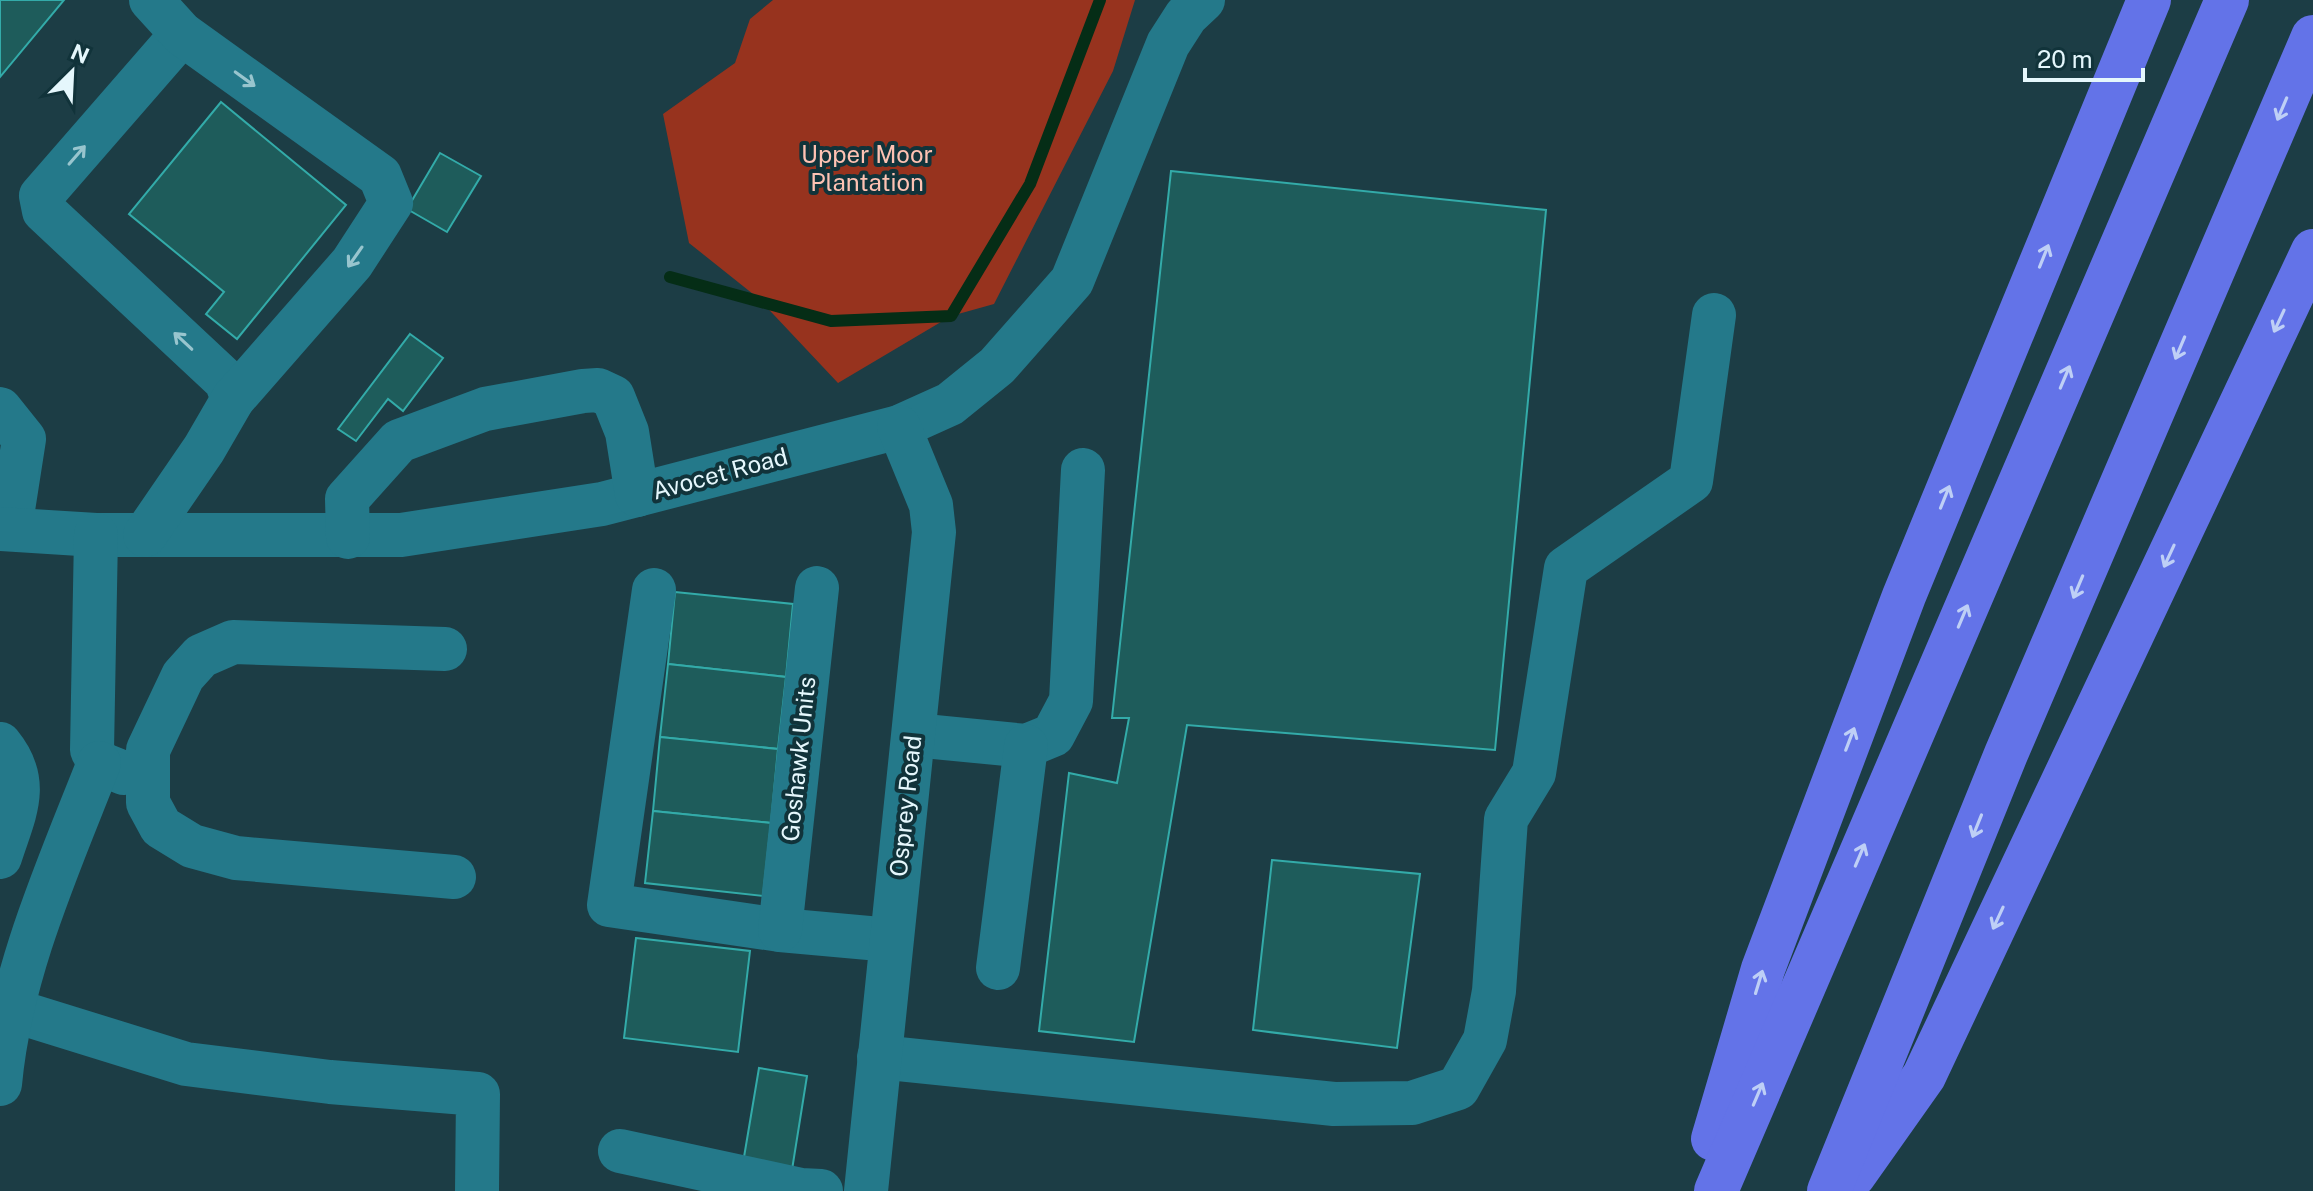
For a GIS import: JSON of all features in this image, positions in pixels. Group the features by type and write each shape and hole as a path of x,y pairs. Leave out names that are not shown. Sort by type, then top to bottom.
{"highway":[{"path":"1697,1191 1763,969 1904,596 2149,0"},
{"path":"1716,1191 2227,0"},
{"path":"1829,1191 2006,754 2313,37"},
{"path":"1842,1191 1924,1076 2313,251"}],"street":[{"path":"145,535 204,449 233,399 352,263 391,203 380,176 182,34 151,0"},
{"name":"Avocet Road","path":"5,529 96,535 348,537 449,530 637,495 899,427 950,404 997,366 1072,281 1168,44 1200,1"},
{"path":"182,34 41,196 44,211 226,381 233,399"},
{"path":"879,1057 1334,1104 1412,1103 1458,1088 1485,1040 1494,991 1506,819 1534,773 1566,568 1691,481 1714,315"},
{"path":"348,537 347,499 399,441 485,409 583,391 598,390 613,397 627,432 637,495"},
{"path":"0,409 24,439 5,529"},
{"name":"Osprey Road","path":"866,1191 934,532 921,475 899,427"},
{"path":"914,735 1026,746 1053,735 1071,701 1083,470"},
{"path":"96,535 92,750 99,763 145,780"},
{"name":"Goshawk Units","path":"780,930 817,588"},
{"path":"654,590 609,905 780,930 891,940"},
{"path":"445,649 233,642 201,656 183,676 148,750 145,780 148,803 161,827 192,846 236,858 454,877"},
{"path":"0,744 20,778 16,806 0,857"},
{"path":"998,968 1026,746"},
{"path":"0,1084 15,1011 51,885 99,763"},
{"path":"15,1011 186,1064 330,1082 478,1094 477,1191"},
{"path":"620,1151 801,1190 821,1191"}],"green space":[{"name":"Upper Moor Plantation","path":"773,0 1135,0 1113,71 994,304 951,316 838,383 758,298 689,243 663,114 735,63 750,19"}],"building":[{"path":"0,0 64,0 0,77"},
{"path":"221,102 346,205 237,339 206,314 224,292 129,214"},
{"path":"440,153 481,176 447,232 407,209"},
{"path":"1171,171 1546,210 1495,750 1187,725 1134,1042 1039,1031 1069,773 1117,783 1129,718 1112,718"},
{"path":"410,334 443,358 403,411 388,399 356,441 338,429"},
{"path":"675,592 793,604 786,677 668,664"},
{"path":"668,664 786,677 778,749 660,737"},
{"path":"660,737 778,749 771,823 653,811"},
{"path":"653,811 771,823 763,896 645,883"},
{"path":"1272,860 1420,874 1397,1048 1253,1030"},
{"path":"636,938 750,951 738,1052 624,1038"},
{"path":"759,1068 807,1076 791,1176 742,1169"}],"waterway":[{"path":"670,277 831,321 951,316 1030,184 1100,0"}]}
